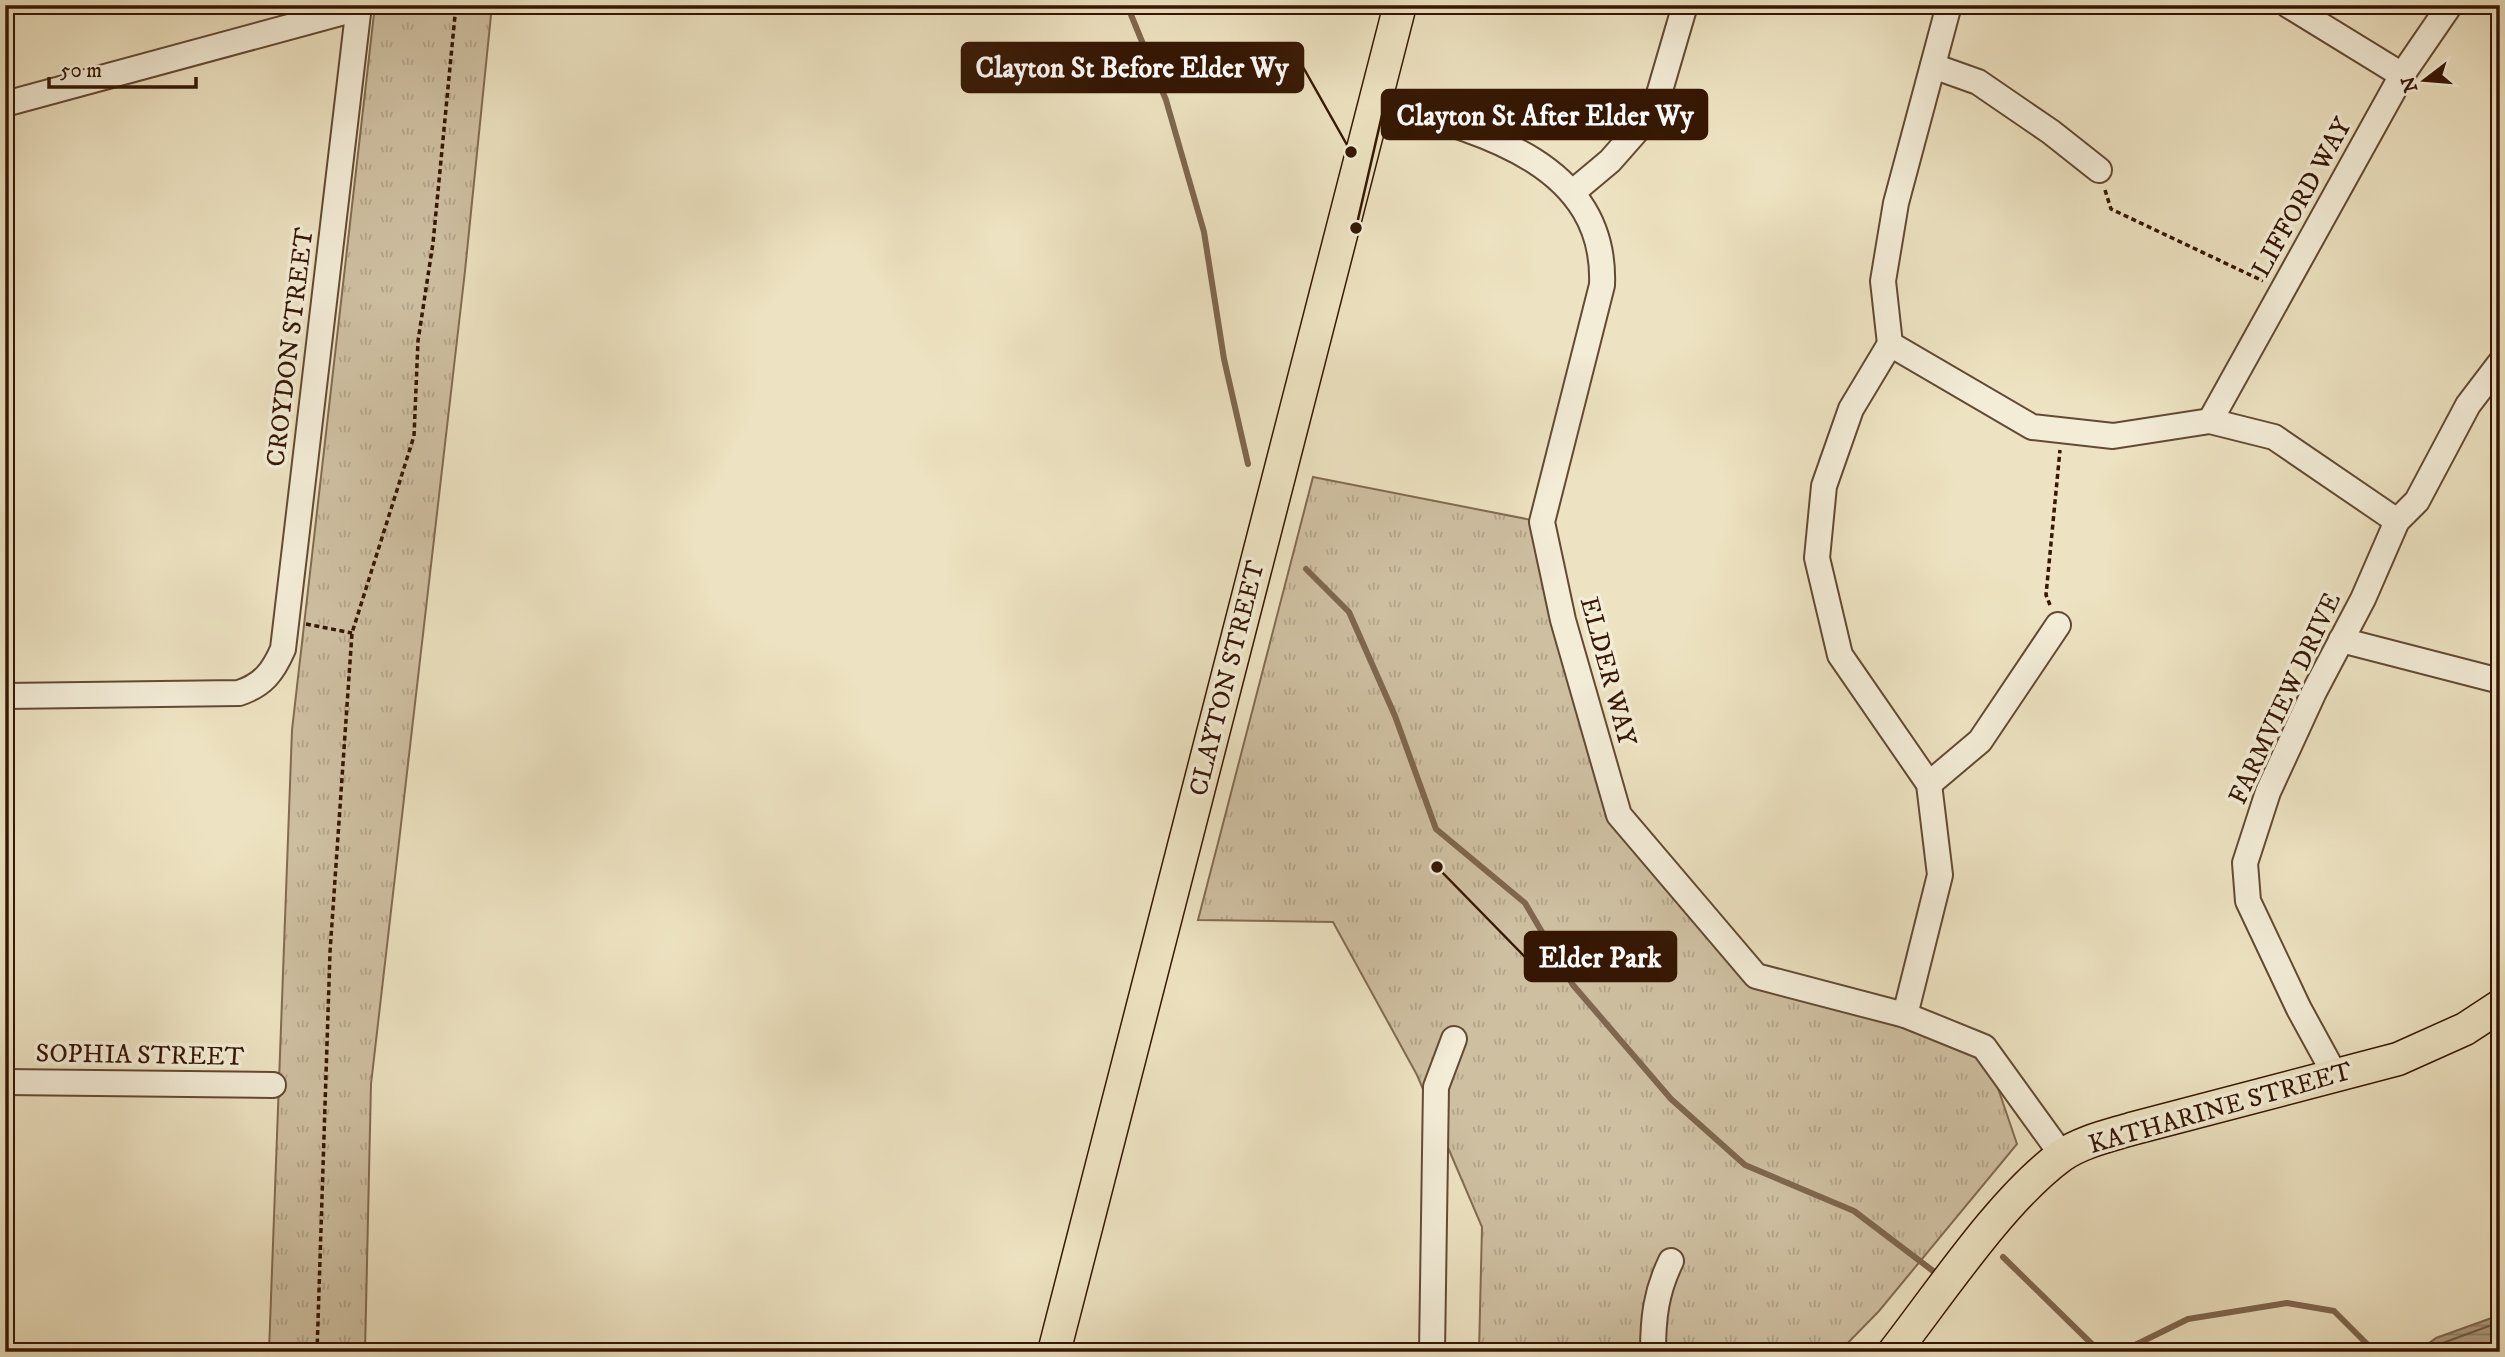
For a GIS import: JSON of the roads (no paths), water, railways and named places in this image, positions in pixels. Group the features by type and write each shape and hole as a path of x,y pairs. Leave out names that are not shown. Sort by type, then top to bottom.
{"main road":[{"name":"CLAYTON STREET","path":"1054,1352 1400,5"},
{"name":"KATHARINE STREET","path":"1894,1352 2000,1217 2062,1155 2094,1140 2334,1073 2398,1059 2465,1029 2500,1006"}],"street":[{"path":"1573,192 1610,161 1654,111 1685,5"},
{"path":"1905,1015 1940,875 1929,784 1840,655 1817,558 1824,486 1828,473 1851,409 1890,344 1884,281 1896,203 1950,5"},
{"path":"2288,5 2402,75"},
{"name":"LIFFORD WAY","path":"2210,421 2402,75 2450,5"},
{"path":"5,104 359,7"},
{"name":"CROYDON STREET","path":"5,696 239,694 258,687 274,671 283,649 287,621 359,7"},
{"path":"1933,66 1978,82 2051,132 2099,170"},
{"name":"ELDER WAY","path":"1375,102 1488,135 1543,167 1573,192 1590,218 1599,243 1603,261 1602,285 1542,522 1563,620 1619,815 1756,976 1905,1015 1984,1047 2062,1155"},
{"path":"1890,344 2032,427 2113,436 2210,421 2274,437 2398,521"},
{"name":"FARMVIEW DRIVE","path":"2334,1073 2298,1009 2248,901 2245,863 2269,792 2314,692 2342,640 2398,521 2417,501 2468,405 2500,363"},
{"path":"1929,784 1980,741 2058,625"},
{"path":"2342,640 2500,681"},
{"path":"1432,1352 1436,1087 1454,1039"},
{"name":"SOPHIA STREET","path":"5,1083 273,1085"},
{"path":"1653,1352 1654,1309 1659,1286 1671,1261"}],"water":[{"path":"2500,1315 2500,1352 2417,1352 2436,1338"}],"waterway":[{"path":"1127,5 1166,100 1204,232 1224,359 1248,464"},
{"path":"1306,569 1349,612 1395,716 1436,829 1525,903 1573,985 1671,1099 1745,1165 1854,1211 1937,1274"},
{"path":"2003,1257 2099,1351 2133,1346 2188,1319 2287,1303 2334,1311 2375,1352"}],"place":[{"name":"Clayton St Before Elder Wy","path":"1351,152"},
{"name":"Clayton St After Elder Wy","path":"1356,228"},
{"name":"Elder Park","path":"1437,867"}]}
